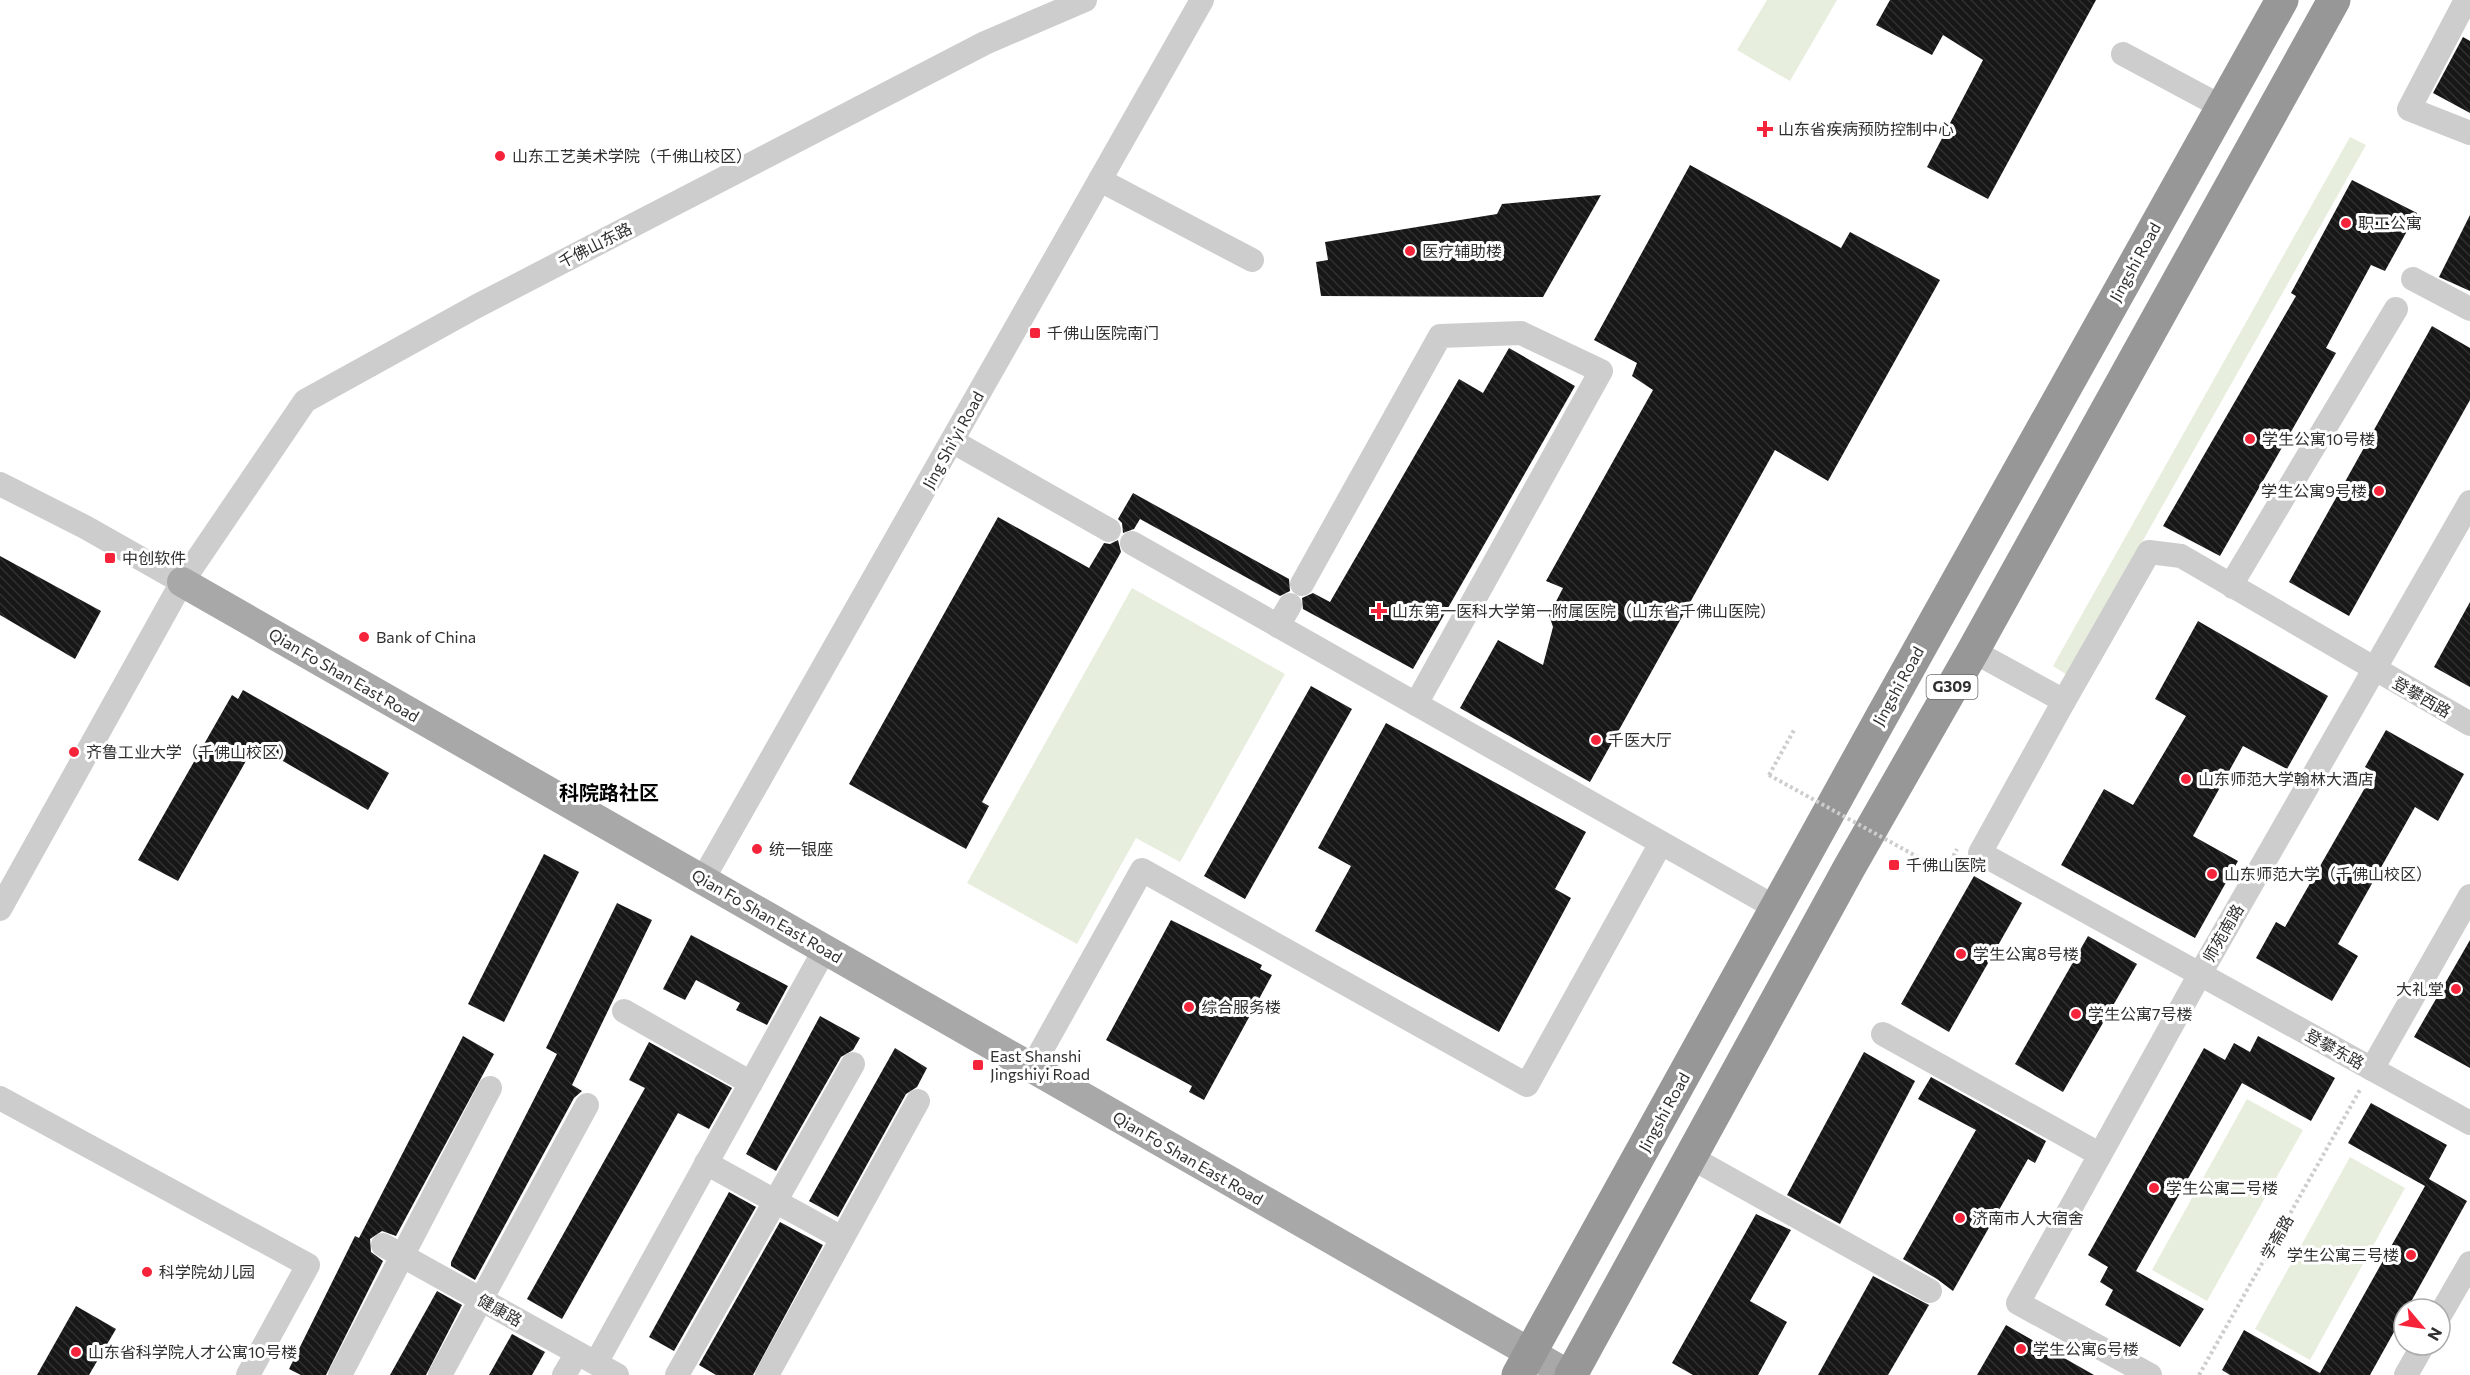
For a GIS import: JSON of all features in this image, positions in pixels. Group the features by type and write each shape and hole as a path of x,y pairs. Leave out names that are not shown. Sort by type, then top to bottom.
{"highway":[{"name":"Jingshi Road","path":"1524,1364 1778,909 1882,716 2282,0"},
{"name":"G309","path":"1570,1375 1692,1158 1849,868 1973,651 2334,0"}],"main road":[{"name":"Qian Fo Shan East Road","path":"182,582 1031,1069 1524,1364 1570,1375"}],"street":[{"name":"千佛山东路","path":"0,909 182,582 305,402 330,386 498,295 985,43 1084,0"},
{"name":"Jing Shi'yi Road","path":"703,879 1202,0"},
{"path":"2466,0 2409,110 2470,133"},
{"path":"2123,54 2222,107"},
{"path":"1100,180 1252,260"},
{"path":"2413,279 2470,309"},
{"path":"2233,587 2240,570 2396,309"},
{"path":"1302,584 1440,336 1521,333 1601,370 1416,704"},
{"path":"952,441 1108,530"},
{"name":"Qian Fo Shan East Road","path":"0,484 85,527 182,582"},
{"name":"师苑南路","path":"2150,1375 2018,1303 2200,974 2470,502"},
{"path":"1132,543 1778,909"},
{"name":"登攀西路","path":"2064,701 2148,552 2181,556 2470,724"},
{"path":"1278,626 1290,605"},
{"path":"1973,651 2064,701"},
{"name":"登攀东路","path":"2064,701 1980,854 2470,1124"},
{"path":"1031,1069 1142,870 1527,1084 1661,843"},
{"path":"2372,1069 2470,896"},
{"path":"564,1375 586,1358 706,1163 825,949"},
{"path":"624,1011 751,1083"},
{"path":"1883,1034 2099,1154"},
{"path":"677,1375 853,1064"},
{"path":"340,1375 393,1250 490,1088"},
{"path":"0,1098 308,1265 248,1375"},
{"path":"767,1375 918,1101"},
{"path":"440,1375 587,1105"},
{"path":"1692,1158 1930,1291"},
{"path":"706,1163 842,1238"},
{"name":"健康路","path":"393,1250 617,1375"},
{"path":"2450,1297 2470,1263"},
{"path":"2406,1375 2416,1357"}],"path":[{"path":"1794,730 1769,775 1945,872"},
{"name":"学斋路","path":"2199,1375 2354,1099"}],"green space":[{"path":"1767,0 1837,0 1790,81 1737,50"},
{"path":"2350,137 2366,145 2067,675 2053,666"},
{"path":"1132,588 1285,674 1180,862 1136,838 1077,944 967,883"},
{"path":"2247,1099 2303,1130 2207,1301 2152,1270"},
{"path":"2350,1157 2405,1188 2310,1360 2255,1329"}],"building":[{"path":"1890,0 2096,0 1988,199 1927,167 1983,60 1943,35 1932,55 1876,25"},
{"path":"2463,37 2470,41 2470,113 2433,93"},
{"path":"1690,165 1841,248 1850,232 1940,280 1828,481 1775,450 1590,782 1460,708 1498,640 1543,665 1553,627 1549,615 1563,588 1546,581 1653,390 1632,376 1637,363 1594,340"},
{"path":"2352,180 2417,213 2385,271 2371,265 2326,348 2336,353 2220,556 2163,526 2296,296 2291,293"},
{"path":"1601,195 1543,297 1321,296 1316,262 1328,260 1325,242 1497,214 1502,204"},
{"path":"2470,215 2470,291 2439,277"},
{"name":"学生公寓9号楼","path":"2432,326 2470,348 2470,400 2349,616 2289,582"},
{"path":"1509,348 1575,386 1413,669 1303,609 1302,598 1313,593 1330,602 1459,379 1483,393"},
{"path":"1133,493 1289,579 1290,591 1280,596 1140,519 1134,529 1123,533 1122,523 1118,519"},
{"path":"998,517 1089,568 1104,543 1110,544 1118,540 1121,552 982,802 989,806 966,849 849,784"},
{"path":"0,556 101,611 75,659 0,615"},
{"path":"2470,602 2470,687 2434,667"},
{"name":"山东师范大学翰林大酒店","path":"2198,621 2328,696 2287,769 2243,746 2193,836 2238,861 2195,938 2061,865 2104,789 2133,805 2186,716 2155,699"},
{"path":"1311,686 1352,709 1245,899 1204,876"},
{"path":"243,690 389,773 368,810 255,745 178,881 138,860 232,695 238,699"},
{"path":"1386,723 1586,832 1555,889 1571,898 1499,1032 1315,931 1351,866 1318,848"},
{"path":"2386,730 2464,774 2438,821 2415,807 2338,944 2358,956 2332,1001 2256,958 2276,922 2285,927 2374,772 2365,767"},
{"path":"544,854 579,872 504,1022 468,1004"},
{"name":"学生公寓8号楼","path":"1974,876 2022,903 1949,1032 1901,1004"},
{"path":"617,903 652,920 572,1085 582,1091 574,1098 475,1280 451,1266 451,1262 557,1054 546,1048"},
{"name":"综合服务楼","path":"1171,920 1262,965 1260,969 1272,975 1204,1100 1189,1092 1192,1086 1106,1040"},
{"path":"691,935 788,986 767,1025 736,1010 740,1003 696,980 685,1000 663,989"},
{"name":"学生公寓7号楼","path":"2088,936 2137,964 2063,1092 2015,1064"},
{"name":"大礼堂","path":"2470,940 2470,1068 2414,1037"},
{"path":"820,1016 860,1038 853,1050 841,1057 776,1171 746,1154"},
{"path":"463,1036 494,1054 396,1236 382,1231 370,1239 371,1252 383,1261 326,1375 301,1375 289,1369 355,1236 359,1238"},
{"name":"学生公寓二号楼","path":"2258,1036 2335,1078 2311,1121 2242,1083 2136,1271 2204,1309 2180,1347 2105,1305 2113,1290 2100,1282 2108,1267 2088,1255 2204,1048 2225,1060 2234,1043 2250,1052"},
{"path":"649,1042 732,1088 709,1129 678,1113 562,1319 527,1299 645,1088 629,1080"},
{"path":"895,1048 927,1068 917,1087 906,1094 838,1217 809,1201"},
{"path":"1864,1052 1915,1081 1840,1224 1787,1195"},
{"name":"济南市人大宿舍","path":"1931,1077 2046,1141 2035,1163 2028,1159 1953,1291 1903,1259 1976,1130 1918,1099"},
{"name":"学生公寓三号楼","path":"2371,1103 2447,1145 2429,1179 2467,1201 2414,1297 2392,1297 2392,1336 2370,1375 2230,1375 2222,1370 2244,1330 2320,1373 2425,1186 2348,1143"},
{"path":"729,1192 756,1207 674,1351 649,1337"},
{"path":"1756,1214 1791,1230 1750,1301 1787,1322 1758,1375 1693,1375 1672,1363"},
{"path":"780,1222 823,1245 753,1375 716,1375 699,1365"},
{"path":"1873,1276 1929,1305 1888,1375 1818,1375"},
{"path":"437,1291 462,1305 426,1375 390,1375"},
{"name":"山东省科学院人才公寓10号楼","path":"76,1306 116,1329 89,1375 37,1375"},
{"name":"学生公寓6号楼","path":"2006,1325 2094,1375 1977,1375"},
{"path":"512,1334 545,1352 532,1375 489,1375"}],"place":[{"name":"山东省疾病预防控制中心","path":"1765,129"},
{"name":"山东工艺美术学院（千佛山校区）","path":"500,156"},
{"name":"职工公寓","path":"2346,223"},
{"name":"医疗辅助楼","path":"1410,251"},
{"name":"千佛山医院南门","path":"1035,333"},
{"name":"学生公寓10号楼","path":"2250,439"},
{"name":"学生公寓9号楼","path":"2379,491"},
{"name":"中创软件","path":"110,558"},
{"name":"山东第一医科大学第一附属医院（山东省千佛山医院）","path":"1379,611"},
{"name":"Bank of China","path":"364,637"},
{"name":"千医大厅","path":"1596,740"},
{"name":"齐鲁工业大学（千佛山校区）","path":"74,752"},
{"name":"山东师范大学翰林大酒店","path":"2186,779"},
{"name":"统一银座","path":"757,849"},
{"name":"千佛山医院","path":"1894,865"},
{"name":"山东师范大学（千佛山校区）","path":"2212,874"},
{"name":"学生公寓8号楼","path":"1961,954"},
{"name":"大礼堂","path":"2456,989"},
{"name":"综合服务楼","path":"1189,1007"},
{"name":"学生公寓7号楼","path":"2076,1014"},
{"name":"East Shanshi Jingshiyi Road","path":"978,1065"},
{"name":"学生公寓二号楼","path":"2154,1188"},
{"name":"济南市人大宿舍","path":"1960,1218"},
{"name":"学生公寓三号楼","path":"2411,1255"},
{"name":"科学院幼儿园","path":"147,1272"},
{"name":"学生公寓6号楼","path":"2021,1349"},
{"name":"山东省科学院人才公寓10号楼","path":"76,1352"}],"district":[{"name":"科院路社区","path":"609,793"}]}
